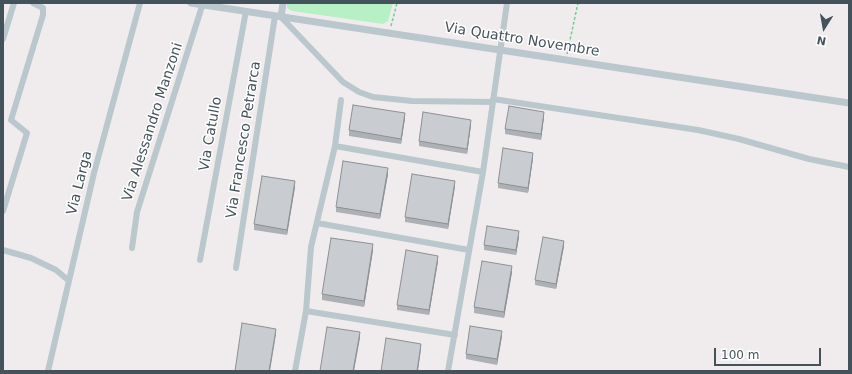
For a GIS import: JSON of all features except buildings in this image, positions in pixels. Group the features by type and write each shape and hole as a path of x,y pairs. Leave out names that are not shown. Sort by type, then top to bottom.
{"street":[{"path":"3,39 14,3"},
{"path":"3,211 27,133 11,120 43,15 44,8 33,3"},
{"name":"Via Larga","path":"48,371 94,173 140,3"},
{"name":"Via Quattro Novembre","path":"191,3 849,103"},
{"path":"283,3 278,17 343,82 359,92 373,97 412,101 493,100 698,130 739,139 809,159 849,167"},
{"path":"448,371 483,172 507,3"},
{"name":"Via Alessandro Manzoni","path":"132,248 137,212 203,4"},
{"name":"Via Catullo","path":"200,260 246,11"},
{"name":"Via Francesco Petrarca","path":"236,268 278,17"},
{"path":"296,371 306,311 311,247 335,146 341,100"},
{"path":"335,146 483,172"},
{"path":"317,224 470,250"},
{"path":"3,250 31,258 56,270 68,280"},
{"path":"306,311 455,335"}],"path":[{"path":"389,33 397,3"},
{"path":"565,60 578,3"}],"green space":[{"path":"287,3 393,3 388,21 383,24 292,11 287,8"}]}
